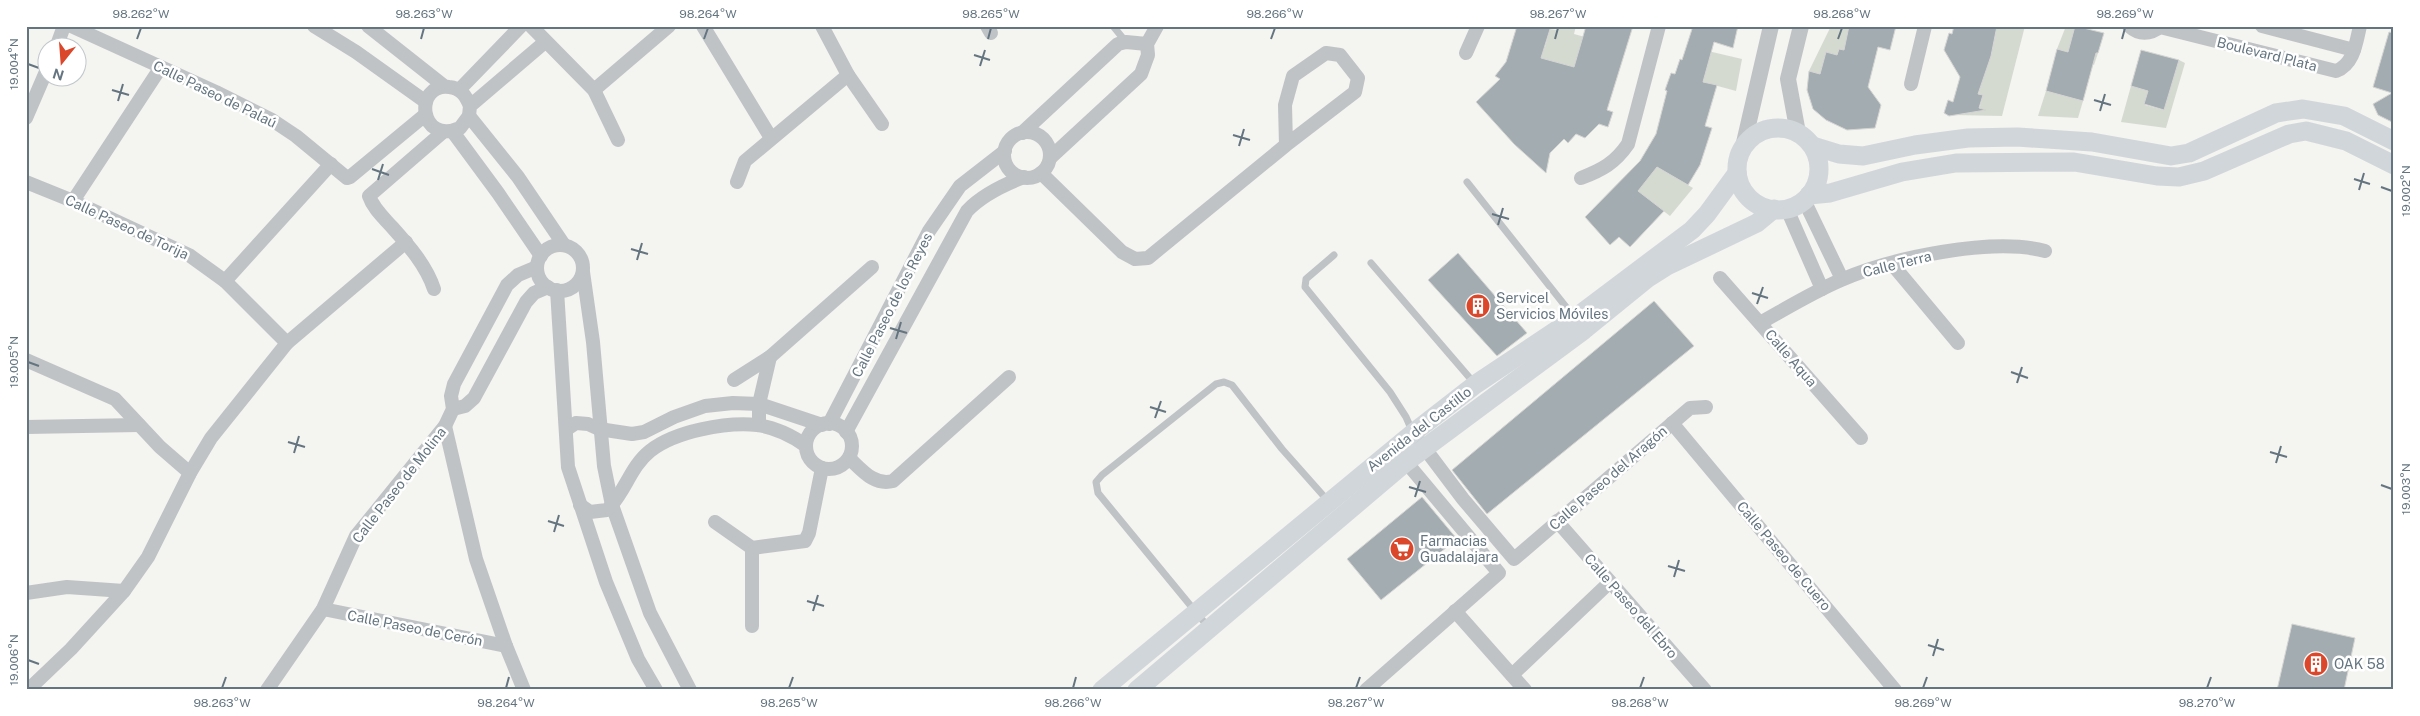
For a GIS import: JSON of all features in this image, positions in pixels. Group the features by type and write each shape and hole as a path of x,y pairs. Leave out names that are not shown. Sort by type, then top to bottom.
{"main road":[{"path":"2394,141 2344,116 2303,109 2276,114 2189,153 2171,156 2092,142 2017,137 1968,138 1915,145 1863,156 1839,154 1813,146 1798,133 1774,128 1757,134 1743,147 1738,159 1737,173 1741,186 1749,198 1760,206 1780,209 1807,198 1902,172 1956,163 2074,162 2157,176 2179,177 2204,171 2289,134 2306,131 2346,141 2394,165"},
{"path":"1807,198 1816,184 1820,172 1818,158 1813,146"},
{"path":"2171,156 2179,177"},
{"name":"Avenida del Castillo","path":"1108,688 1329,502 1400,455 1425,448 1580,324 1692,230 1708,214 1737,173"},
{"name":"Avenida del Castillo","path":"1136,690 1342,517 1400,455 1413,433 1476,384 1580,324 1667,266 1757,223 1780,209"}],"street":[{"path":"60,38 64,26"},
{"name":"Calle Paseo de Palaú","path":"71,26 216,92 272,120 296,136 347,178 350,178 425,108"},
{"path":"314,26 356,52 425,108 435,129 448,132 498,192 539,262 542,282 553,289"},
{"path":"368,26 444,86 459,90 467,97 470,111 564,245 579,255 583,263 593,342 600,429 612,505 650,613 690,690"},
{"path":"459,90 521,26"},
{"path":"530,26 594,90 618,140"},
{"path":"594,90 669,26"},
{"path":"703,26 771,138"},
{"path":"822,26 848,75 882,124"},
{"path":"1050,158 1046,141 1040,135 1031,132 1014,136 1008,143 1005,151 1009,168 1016,174 1024,177 1033,177 1041,173 1047,167 1050,158 1141,74 1148,55 1147,44 1157,26"},
{"path":"1466,53 1478,26"},
{"path":"1581,178 1605,169 1618,158 1628,144 1659,26"},
{"path":"1911,84 1925,26"},
{"path":"2129,26 2134,30 2148,33 2160,27"},
{"name":"Boulevard Plata","path":"2160,27 2336,71 2344,68 2350,62 2354,50 2262,26"},
{"path":"2354,50 2360,26"},
{"path":"1743,147 1771,28 1800,32 1788,79 1798,133"},
{"path":"434,288 429,273 406,242 371,204 369,196 448,132 466,123 470,111 545,42"},
{"path":"1022,133 1118,44 1126,42 1147,44"},
{"path":"1041,173 1122,252 1135,259 1148,258 1355,92 1358,78 1340,55 1326,53 1298,70 1293,76 1285,105 1286,146"},
{"path":"73,201 161,67"},
{"path":"737,182 745,161 848,75"},
{"path":"425,108 433,92 444,86"},
{"path":"26,118 39,88"},
{"name":"Calle Paseo de los Reyes","path":"826,424 930,231 960,186 1005,151"},
{"path":"225,281 331,164"},
{"name":"Calle Paseo de los Reyes","path":"846,432 966,211 974,203 1004,185 1024,177"},
{"name":"Calle Paseo de Torija","path":"26,182 73,201 189,255 225,281 287,343"},
{"path":"1807,198 1842,279"},
{"path":"1780,209 1822,289"},
{"path":"28,690 71,649 124,591 148,557 190,473 211,438 287,343 406,242"},
{"path":"539,262 547,249 564,245"},
{"name":"Calle Terra","path":"1760,323 1842,279 1892,264 1966,248 2025,246 2045,251"},
{"name":"Calle Paseo de Molina","path":"267,690 323,609 356,536 445,426 453,409 451,396 454,384 507,285 518,275 539,262"},
{"path":"1892,264 1958,343"},
{"path":"734,380 770,357 872,266"},
{"path":"453,409 465,406 474,398 526,302 534,293 553,289 566,290 574,286 583,272"},
{"name":"Calle Aqua","path":"1720,278 1862,438"},
{"path":"553,289 567,429 568,467 610,591 638,659 656,690"},
{"path":"759,425 760,404 770,357"},
{"path":"26,360 115,399 139,425 190,473"},
{"path":"849,458 876,482 884,484 893,481 1009,377"},
{"path":"567,429 576,423 632,434 644,432 674,417 704,406 733,403 760,404 826,424 836,424 846,432 852,445 849,458 837,468 822,468 810,460 806,446 810,433 826,424"},
{"name":"Calle Paseo del Aragón","path":"1494,536 1514,559 1672,422 1690,408 1706,407"},
{"name":"Calle Paseo de Cuero","path":"1672,422 1895,690"},
{"path":"26,427 139,425"},
{"path":"580,505 590,512 607,510 633,470 651,450 667,441 698,430 759,425 793,436 806,446"},
{"path":"445,426 476,559 506,646 524,690"},
{"path":"1413,433 1494,536 1478,549"},
{"path":"1366,690 1499,573 1400,455"},
{"path":"715,522 752,548 805,541 810,533 822,468"},
{"name":"Calle Paseo del Ebro","path":"1557,521 1705,690"},
{"path":"752,548 752,626"},
{"path":"1512,675 1610,582"},
{"path":"26,593 67,587 124,591"},
{"name":"Calle Paseo de Cerón","path":"323,609 506,646"},
{"path":"1455,611 1525,690"}],"lane":[{"path":"1113,26 1126,42"},
{"path":"1466,182 1580,324"},
{"path":"1334,255 1306,279 1305,287 1390,392 1406,417 1413,433"},
{"path":"1372,262 1476,384"},
{"path":"1210,628 1098,492 1096,482 1102,475 1216,384 1224,382 1232,385 1307,478 1342,517"}],"shaded area":[{"path":"1558,26 1576,26 1574,34 1592,39 1582,42 1573,77 1555,62 1538,58 1541,47 1545,47 1550,29 1557,30"},
{"path":"1831,26 1850,26 1844,50 1839,49 1837,55 1820,74 1809,71"},
{"path":"1997,26 2025,26 2002,116 1953,115 1979,110 1983,95 1968,91 1991,56"},
{"path":"2066,26 2075,26 2070,45 2098,53 2094,65 2090,63 2091,58 2057,49"},
{"path":"1708,51 1742,59 1736,91 1703,82"},
{"path":"2179,60 2185,63 2166,128 2121,122 2131,86 2148,91 2145,105 2163,110 2167,74 2174,76"},
{"path":"2046,91 2083,101 2078,118 2038,116"},
{"path":"1657,167 1693,188 1670,216 1637,191"}],"building":[{"path":"1517,26 1551,26 1541,58 1574,67 1586,26 1633,26 1607,110 1613,112 1608,127 1599,124 1585,138 1576,134 1568,143 1564,139 1550,153 1546,173 1514,144 1476,102 1500,79 1495,76 1506,62"},
{"path":"1693,26 1738,26 1733,48 1714,42 1703,82 1717,85 1705,126 1712,128 1700,165 1688,185 1657,167 1638,191 1664,211 1630,247 1619,237 1610,245 1585,217 1640,161 1656,134 1667,91 1665,90 1671,73 1675,74 1680,59 1682,60"},
{"path":"1849,26 1896,26 1890,50 1878,47 1868,87 1881,105 1875,128 1847,130 1826,120 1813,109 1807,90 1809,71 1820,74 1826,52 1837,55 1839,49 1844,50"},
{"path":"1954,26 1997,26 1991,56 1978,94 1983,95 1979,108 1986,110 1949,116 1944,113 1948,100 1953,102 1960,77 1944,50 1949,33 1952,34"},
{"path":"2075,26 2104,33 2098,53 2096,53 2083,101 2046,91 2057,49 2068,52"},
{"path":"2389,32 2394,33 2394,123 2378,115 2373,104 2392,93 2373,87"},
{"path":"2141,50 2179,60 2164,110 2144,104 2148,91 2131,86"},
{"name":"Servicel Servicios Móviles","path":"1458,253 1527,333 1497,356 1428,280"},
{"path":"1654,301 1694,346 1487,514 1452,470"},
{"name":"Farmacias Guadalajara","path":"1422,497 1457,539 1381,600 1347,559"},
{"name":"OAK 58","path":"2292,624 2355,638 2344,690 2277,690"}],"place":[{"name":"Servicel Servicios Móviles","path":"1478,306"},
{"name":"Farmacias Guadalajara","path":"1402,549"},
{"name":"OAK 58","path":"2316,664"}]}
